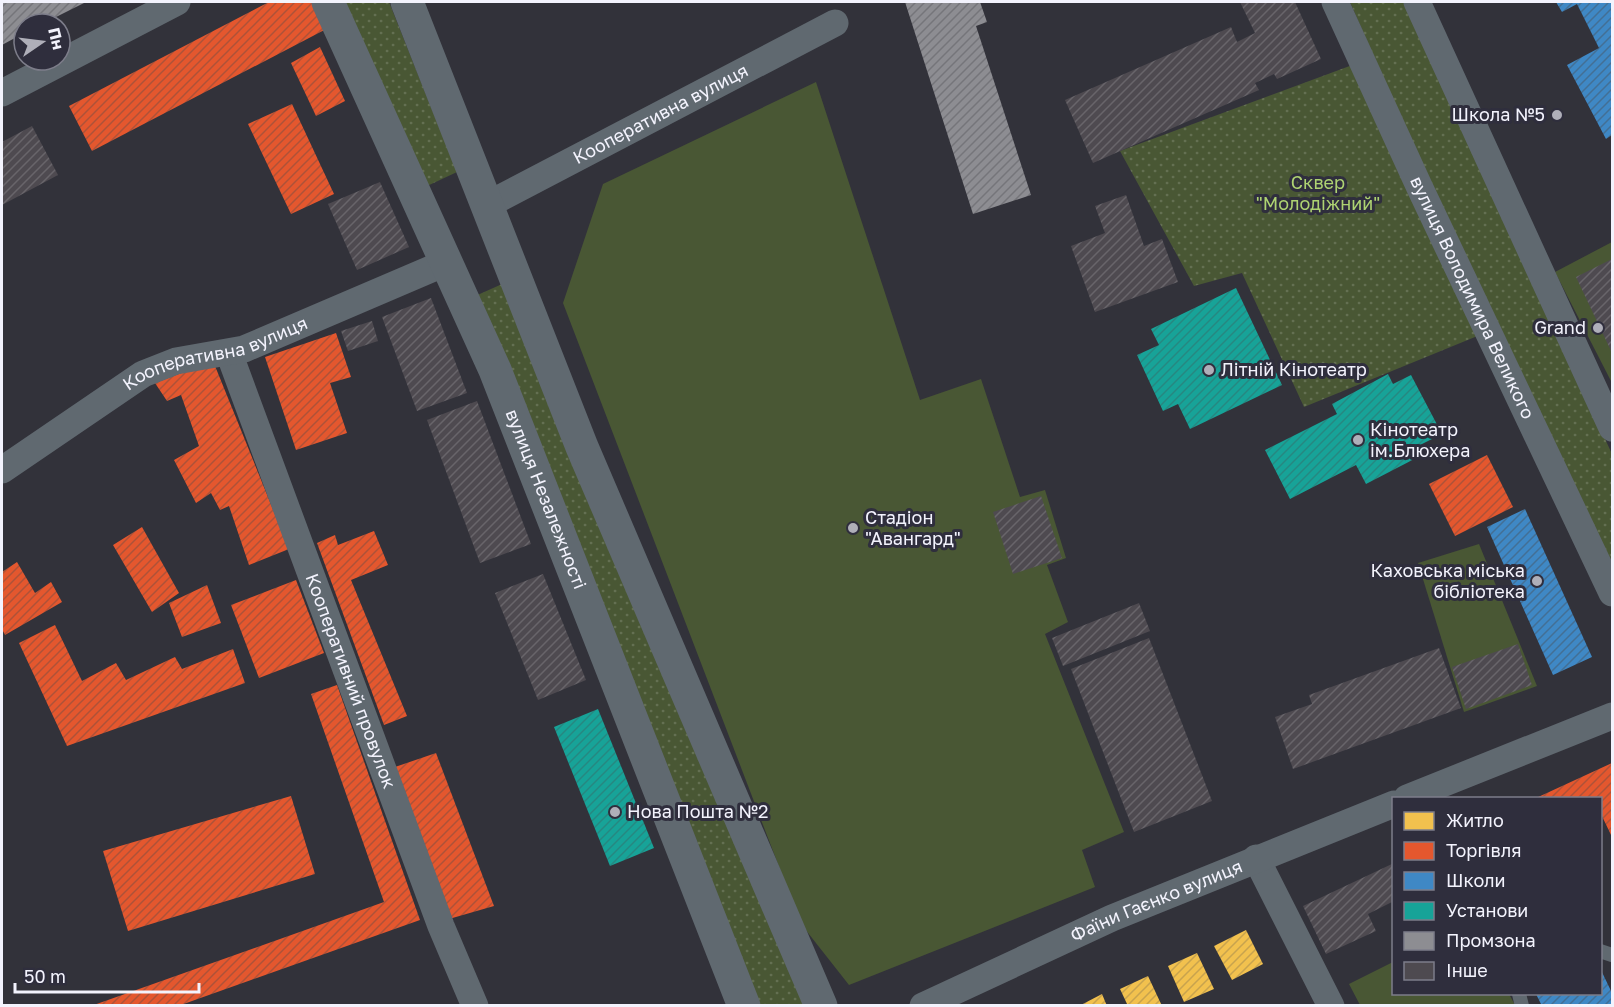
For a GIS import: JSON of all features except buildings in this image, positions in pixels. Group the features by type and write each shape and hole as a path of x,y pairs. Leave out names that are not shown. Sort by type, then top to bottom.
{"street":[{"path":"2,93 177,2"},
{"name":"вулиця Незалежності","path":"328,2 495,370 744,1005"},
{"path":"407,2 582,447 821,1005"},
{"name":"вулиця Володимира Великого","path":"1335,2 1419,186 1612,593"},
{"path":"1418,2 1612,428"},
{"name":"Кооперативна вулиця","path":"487,205 835,23"},
{"name":"Кооперативна вулиця","path":"2,470 143,374 176,361 229,353 445,264"},
{"name":"Кооперативний провулок","path":"229,353 441,926 475,1005"},
{"path":"1410,797 1612,716"},
{"name":"Фаїни Гаєнко вулиця","path":"923,1005 1112,918 1392,805"},
{"path":"1256,858 1331,1005"}],"green space":[{"path":"342,2 389,2 457,172 425,187"},
{"name":"Сквер \"Молодіжний\"","path":"1350,2 1404,2 1612,454 1612,580 1497,328 1304,407 1242,273 1194,286 1120,151 1374,57"},
{"name":"Стадіон \"Авангард\"","path":"816,82 920,400 981,379 1020,497 1045,490 1066,558 1047,565 1068,622 1045,634 1124,832 1082,850 1095,887 849,985 801,924 563,303 603,184"},
{"name":"Grand","path":"1612,242 1612,383 1555,272"},
{"path":"511,280 809,1005 757,1005 473,297"},
{"path":"1479,544 1537,686 1464,712 1418,563"},
{"path":"1392,962 1392,995 1510,995 1515,1005 1360,1005 1349,984"}],"place":[{"name":"Школа №5","path":"1557,115"},
{"name":"Grand","path":"1598,328"},
{"name":"Літній Кінотеатр","path":"1209,370"},
{"name":"Кінотеатр ім.Блюхера","path":"1358,440"},
{"name":"Стадіон \"Авангард\"","path":"853,528"},
{"name":"Каховська міська бібліотека","path":"1537,581"},
{"name":"Нова Пошта №2","path":"615,812"}]}
